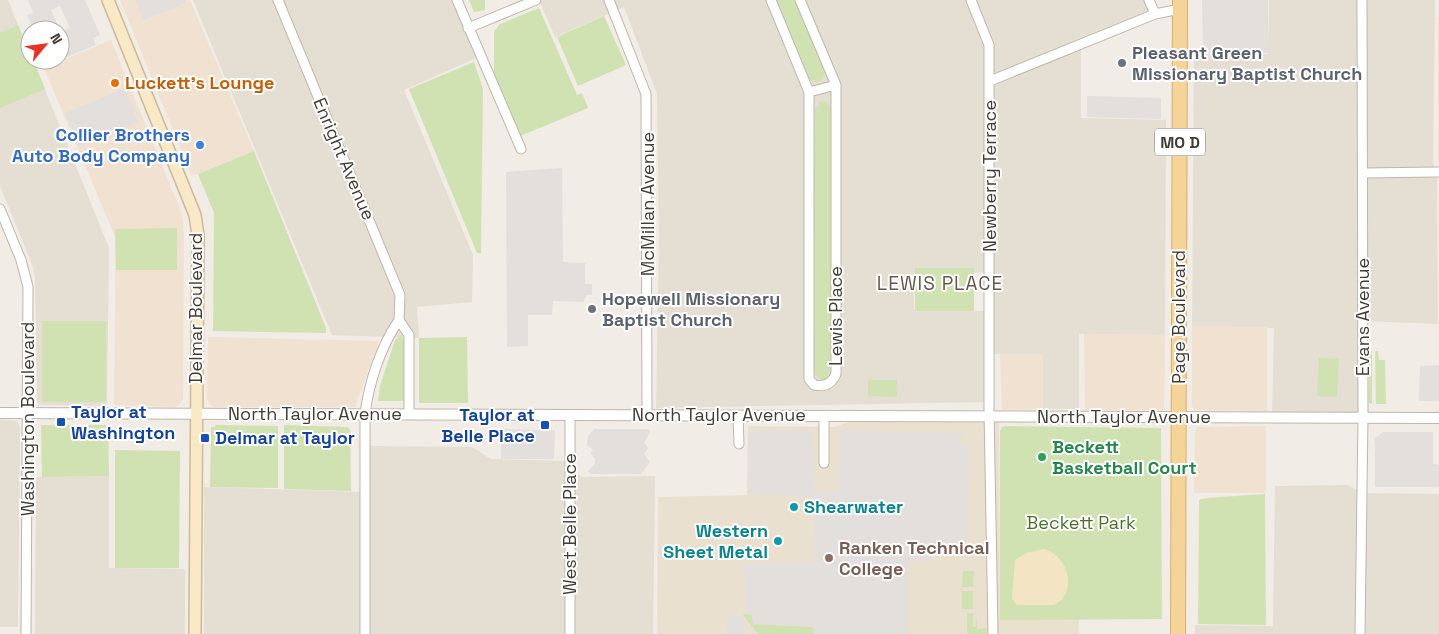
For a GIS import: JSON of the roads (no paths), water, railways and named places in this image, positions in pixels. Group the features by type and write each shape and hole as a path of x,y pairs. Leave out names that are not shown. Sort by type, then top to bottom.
{"main road":[{"name":"Delmar Boulevard","path":"108,0 190,198 198,235 195,413 195,634"},
{"name":"Page Boulevard","path":"1178,634 1180,5"}],"street":[{"name":"Enright Avenue","path":"278,0 400,295 400,320 409,335 409,414"},
{"path":"457,0 521,149"},
{"path":"468,28 536,0"},
{"name":"McMillan Avenue","path":"609,0 646,94 648,415"},
{"name":"Lewis Place","path":"771,0 809,92 809,379 814,385 822,386 830,383 836,374 836,85 800,0"},
{"name":"Newberry Terrace","path":"971,0 990,45 989,417 993,634"},
{"path":"1149,0 1155,14"},
{"name":"Evans Avenue","path":"1360,634 1363,418 1362,0"},
{"path":"990,81 1180,5"},
{"path":"809,92 836,85"},
{"path":"1363,173 1439,172"},
{"name":"Washington Boulevard","path":"0,209 21,260 28,287 26,634"},
{"path":"365,634 365,414 367,400 387,337 400,320"},
{"name":"North Taylor Avenue","path":"0,413 1439,418"},
{"name":"West Belle Place","path":"570,415 570,634"},
{"path":"738,416 739,444"},
{"path":"824,416 824,462"}],"place":[{"name":"Pleasant Green Missionary Baptist Church","path":"1122,63"},
{"name":"Luckett's Lounge","path":"115,83"},
{"name":"Collier Brothers Auto Body Company","path":"200,145"},
{"name":"Hopewell Missionary Baptist Church","path":"592,309"},
{"name":"Taylor at Washington","path":"61,422"},
{"name":"Taylor at Belle Place","path":"545,425"},
{"name":"Delmar at Taylor","path":"205,438"},
{"name":"Beckett Basketball Court","path":"1042,457"},
{"name":"Shearwater","path":"794,507"},
{"name":"Western Sheet Metal","path":"778,541"},
{"name":"Ranken Technical College","path":"829,558"}],"district":[{"name":"LEWIS PLACE","path":"940,283"}],"park label":[{"name":"Beckett Park","path":"1081,523"}]}
